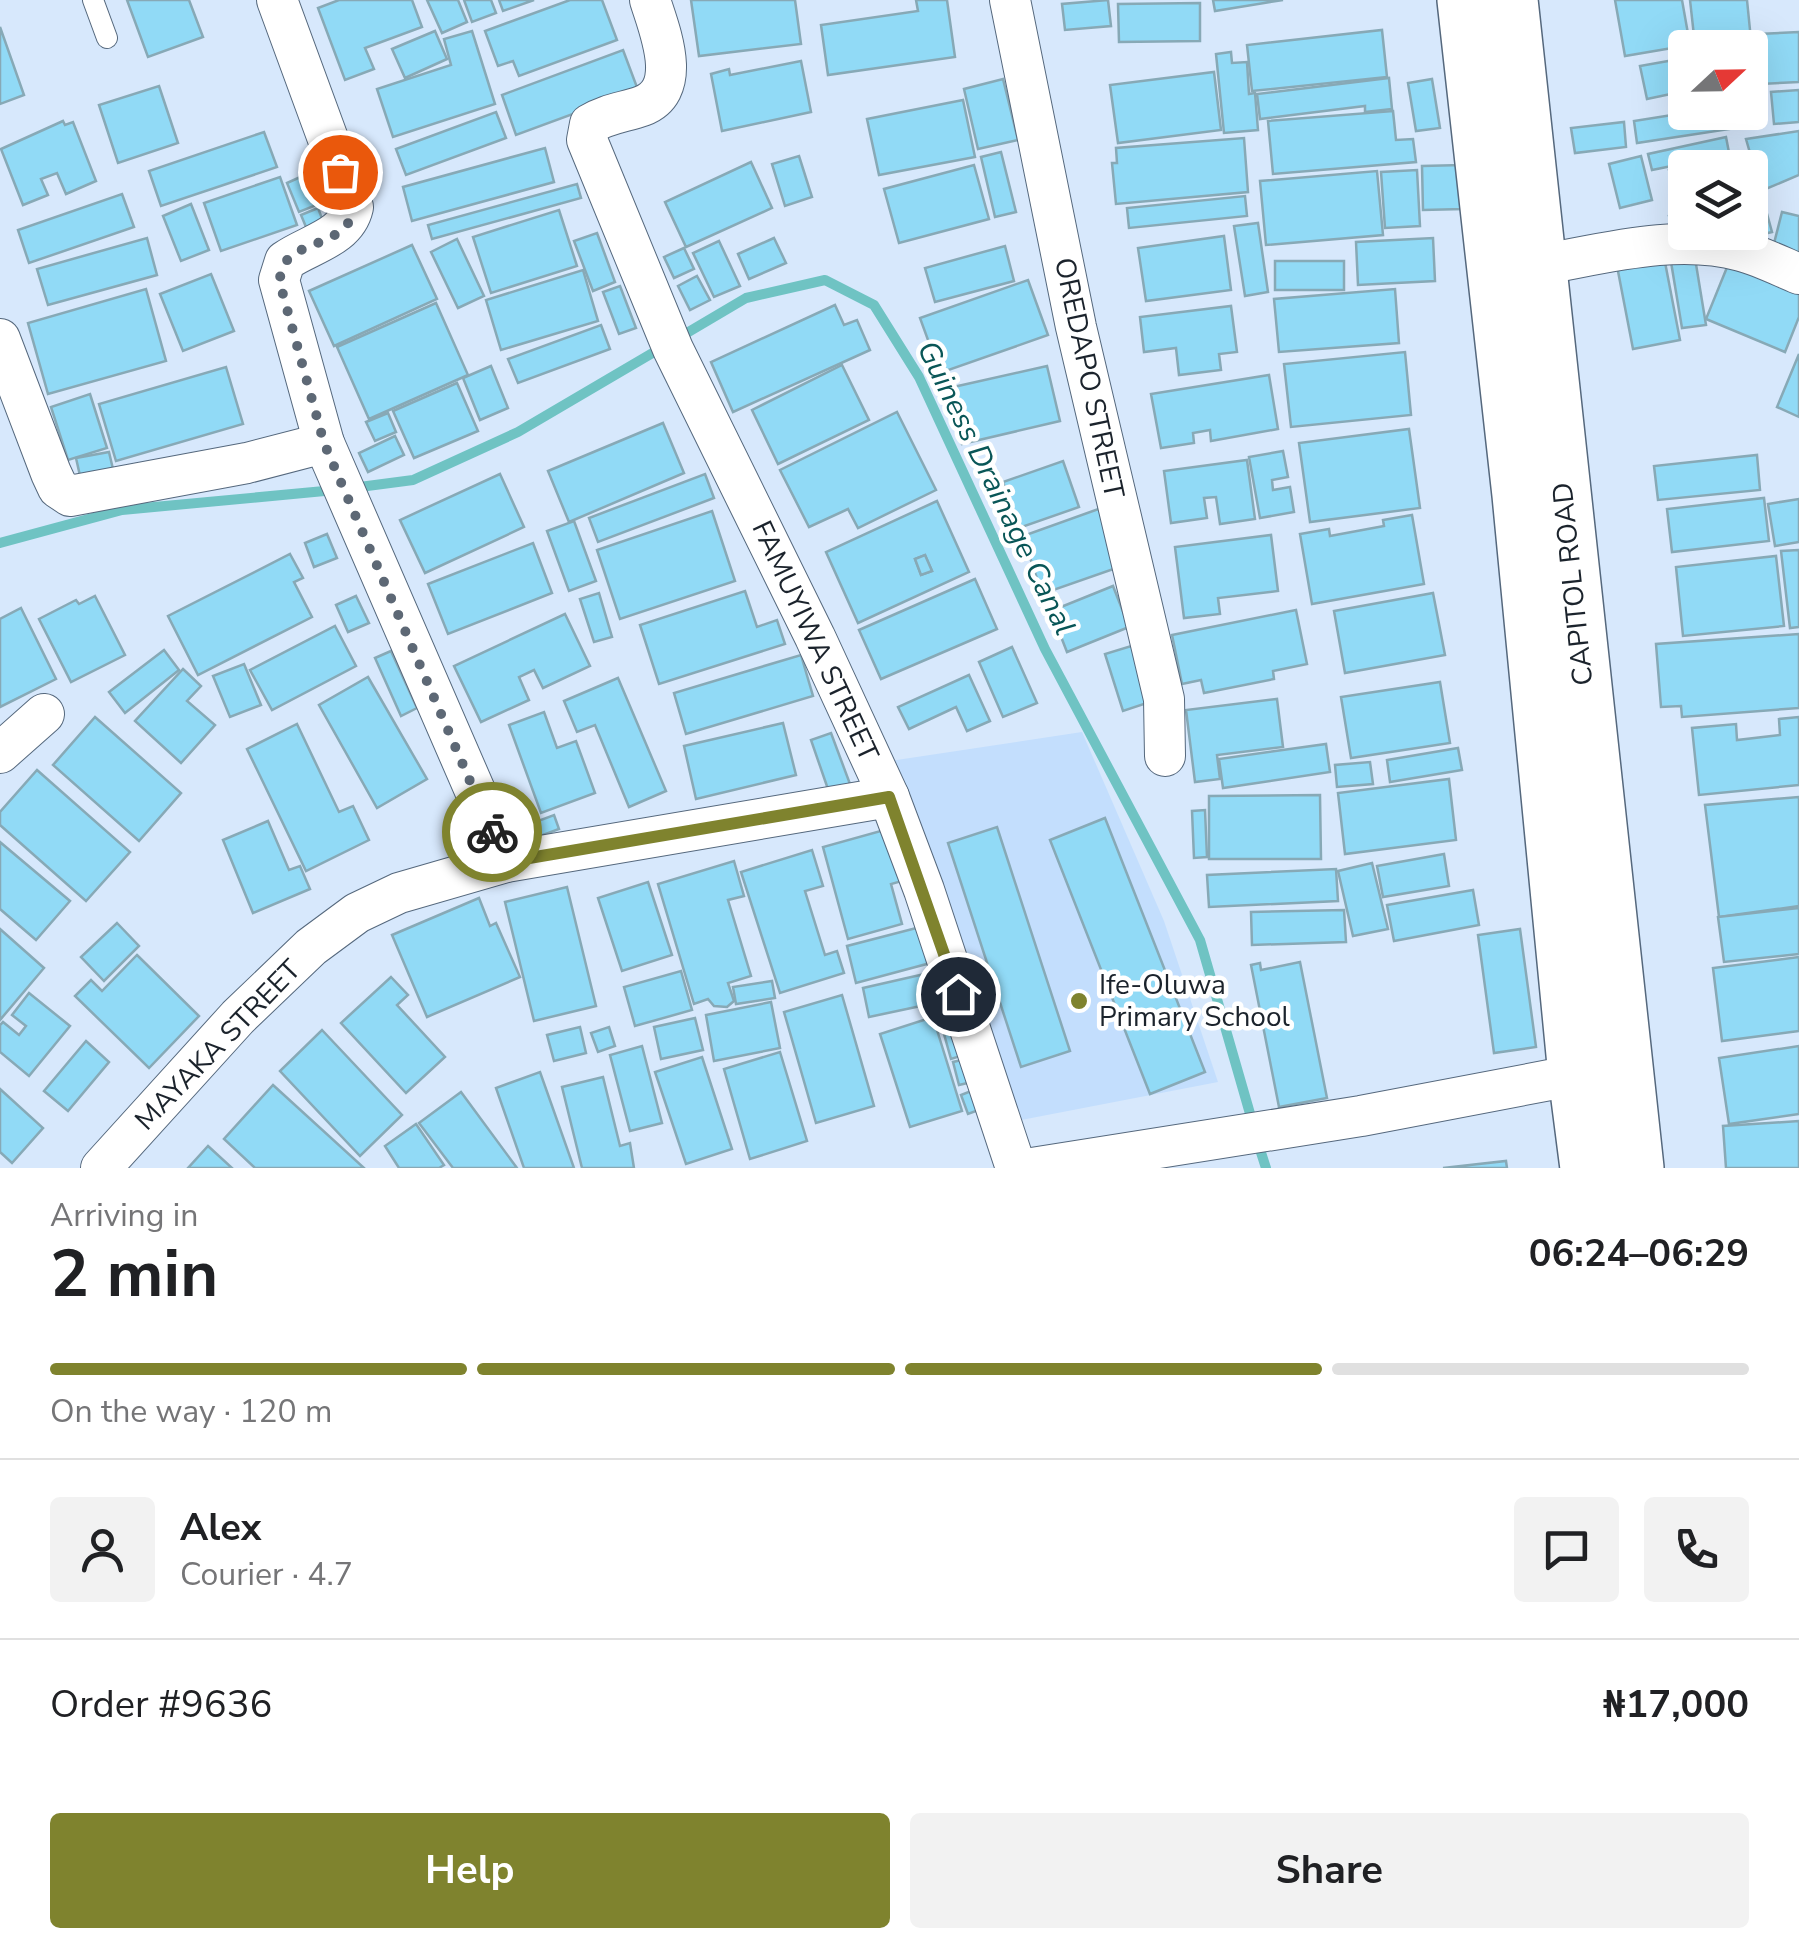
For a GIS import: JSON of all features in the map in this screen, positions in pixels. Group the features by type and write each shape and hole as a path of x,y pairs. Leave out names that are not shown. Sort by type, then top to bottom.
{"main road":[{"name":"CAPITOL ROAD","path":"1466,0 1588,1168"},
{"name":"CAPITOL ROAD","path":"1510,0 1636,1168"}],"street":[{"path":"278,0 352,207 350,222 286,261 279,280 328,452 506,862"},
{"name":"FAMUYIWA STREET","path":"650,0 664,44 667,68 662,88 648,104 590,124 587,140 673,349 889,797 1016,1168"},
{"name":"OREDAPO STREET","path":"1010,0 1076,327 1164,698 1165,756"},
{"path":"1539,266 1638,247 1696,246 1740,250 1799,274"},
{"path":"0,338 58,488 70,496 328,452"},
{"path":"0,753 44,714"},
{"name":"MAYAKA STREET","path":"101,1168 238,1016 311,947 358,913 399,893 506,862 889,797"},
{"path":"1032,1168 1362,1116 1576,1075"}],"lane":[{"path":"93,0 106,38"}],"shaded area":[{"name":"Ife-Oluwa Primary School","path":"1082,732 1164,921 1218,1082 1006,1123 890,761"}],"building":[{"path":"127,0 189,0 203,37 148,57"},
{"path":"339,0 412,0 422,27 365,48 374,69 345,80 318,8"},
{"path":"427,0 458,0 467,22 442,33"},
{"path":"464,0 491,0 496,13 472,22"},
{"path":"499,0 534,0 503,11"},
{"path":"570,0 602,0 617,40 519,76 513,61 498,66 485,31"},
{"path":"691,0 795,0 801,44 699,56"},
{"path":"916,0 947,0 955,57 828,75 821,25 918,11"},
{"path":"1108,0 1111,26 1065,30 1062,4"},
{"path":"1213,0 1283,0 1215,11"},
{"path":"1615,0 1682,0 1687,30 1668,30 1668,49 1625,56"},
{"path":"1690,0 1747,0 1750,30 1693,30"},
{"path":"1200,3 1200,41 1119,42 1118,4"},
{"path":"0,27 24,95 0,104"},
{"path":"1382,30 1387,77 1252,91 1247,45"},
{"path":"435,31 447,59 405,78 392,49"},
{"path":"472,31 495,104 393,137 377,89 451,65 444,39"},
{"path":"1799,32 1799,82 1768,84 1768,34"},
{"path":"623,50 638,90 516,135 502,95"},
{"path":"1231,52 1232,63 1247,62 1249,94 1255,93 1258,130 1224,133 1216,54"},
{"path":"801,61 811,112 722,131 711,74 729,69 730,75"},
{"path":"1668,61 1668,95 1647,99 1640,66"},
{"path":"1214,72 1221,130 1118,143 1110,85"},
{"path":"1389,78 1392,109 1365,112 1365,106 1260,119 1257,94"},
{"path":"1003,79 1018,140 978,149 964,89"},
{"path":"1432,79 1440,128 1416,131 1408,83"},
{"path":"159,86 178,143 118,163 99,105"},
{"path":"1799,90 1799,122 1774,124 1771,92"},
{"path":"963,100 975,157 879,175 867,119"},
{"path":"1393,111 1396,140 1413,139 1416,162 1273,174 1268,121"},
{"path":"496,112 506,138 406,175 396,149"},
{"path":"1668,116 1668,130 1723,130 1637,143 1634,121"},
{"path":"63,121 65,125 73,122 96,181 66,194 57,173 41,179 48,195 23,205 1,149"},
{"path":"1624,122 1626,147 1575,153 1571,128"},
{"path":"1799,131 1799,175 1768,188 1768,150 1749,150 1746,139"},
{"path":"264,132 277,167 161,206 149,171"},
{"path":"1726,137 1729,150 1668,150 1668,167 1652,170 1648,154"},
{"path":"1244,138 1248,192 1116,204 1112,163 1117,163 1116,148"},
{"path":"545,148 554,182 412,221 403,187"},
{"path":"1001,152 1016,212 995,217 981,157"},
{"path":"799,156 812,197 785,206 772,164"},
{"path":"1641,156 1652,200 1620,208 1609,164"},
{"path":"751,162 772,208 686,247 665,202"},
{"path":"974,165 989,219 899,243 884,189"},
{"path":"1462,165 1463,209 1423,210 1422,166"},
{"path":"1417,170 1420,226 1385,228 1381,172"},
{"path":"1377,171 1383,235 1266,245 1260,181"},
{"path":"307,174 319,204 299,212 287,183"},
{"path":"280,177 297,225 221,251 204,203"},
{"path":"577,184 581,198 432,239 428,225"},
{"path":"122,194 134,227 29,263 18,230"},
{"path":"1245,196 1247,216 1129,228 1127,208"},
{"path":"191,204 209,250 181,261 163,216"},
{"path":"318,208 327,232 311,239 301,215"},
{"path":"559,210 577,266 491,293 473,237"},
{"path":"1782,212 1799,216 1799,267 1770,259"},
{"path":"1258,223 1268,292 1245,296 1234,226"},
{"path":"597,233 615,282 593,291 574,241"},
{"path":"1224,236 1231,290 1146,301 1138,248"},
{"path":"147,238 157,275 48,305 37,269"},
{"path":"774,238 786,263 749,279 738,254"},
{"path":"1433,238 1435,281 1358,285 1356,242"},
{"path":"457,239 484,296 458,308 431,252"},
{"path":"719,241 740,286 714,297 693,253"},
{"path":"412,245 437,299 334,346 309,291"},
{"path":"1005,246 1014,281 935,302 925,268"},
{"path":"684,248 694,269 674,278 664,257"},
{"path":"1694,252 1706,325 1682,328 1670,256"},
{"path":"1732,255 1799,282 1799,317 1785,352 1706,319"},
{"path":"1664,257 1680,340 1633,349 1617,266"},
{"path":"1275,261 1344,261 1344,290 1275,290"},
{"path":"583,270 598,321 501,350 486,300"},
{"path":"211,274 234,331 183,351 160,294"},
{"path":"697,276 710,300 690,310 678,286"},
{"path":"1028,280 1048,335 940,373 920,318"},
{"path":"620,286 636,328 619,334 603,292"},
{"path":"146,289 166,361 48,394 28,323"},
{"path":"1395,289 1399,343 1279,352 1274,299"},
{"path":"436,303 468,375 369,419 337,347"},
{"path":"835,305 844,325 857,320 870,350 733,412 711,362"},
{"path":"1231,306 1237,352 1219,354 1221,370 1179,375 1176,348 1144,352 1140,317"},
{"path":"601,325 610,349 518,383 508,359"},
{"path":"1405,352 1411,415 1291,427 1284,364"},
{"path":"1799,354 1799,417 1777,407"},
{"path":"842,365 869,420 778,464 752,410"},
{"path":"491,366 508,408 480,420 463,378"},
{"path":"1047,366 1060,421 962,444 949,388"},
{"path":"226,367 243,424 116,461 99,404"},
{"path":"1269,375 1278,429 1211,441 1210,430 1193,433 1194,443 1161,448 1151,394"},
{"path":"457,383 478,431 414,458 393,411"},
{"path":"90,394 107,448 68,460 51,407"},
{"path":"897,412 936,490 858,528 848,509 809,527 780,470"},
{"path":"388,413 396,432 375,441 366,422"},
{"path":"663,423 684,473 569,522 548,471"},
{"path":"1409,429 1420,508 1310,522 1299,443"},
{"path":"395,436 404,455 368,472 359,453"},
{"path":"1283,451 1288,477 1272,480 1273,490 1290,487 1294,512 1260,518 1249,457"},
{"path":"109,452 116,482 83,489 76,458"},
{"path":"1757,455 1760,490 1658,500 1654,466"},
{"path":"1247,460 1255,519 1220,524 1216,497 1204,498 1207,518 1171,523 1164,471"},
{"path":"1063,461 1079,507 1019,528 1003,482"},
{"path":"500,474 524,527 425,573 400,520"},
{"path":"705,474 714,498 598,542 589,518"},
{"path":"1764,498 1769,541 1672,552 1667,509"},
{"path":"1799,499 1799,542 1775,546 1768,504"},
{"path":"937,501 969,572 858,623 826,552","holes":["925,555 932,571 921,575 915,559"]},
{"path":"1104,507 1125,565 1042,594 1023,536"},
{"path":"712,511 735,581 620,619 597,550"},
{"path":"1412,515 1424,584 1312,604 1300,534 1329,529 1330,536 1384,526 1383,520"},
{"path":"574,521 596,581 569,591 547,531"},
{"path":"327,534 337,558 314,567 305,543"},
{"path":"1271,535 1278,591 1218,598 1220,614 1184,618 1175,547"},
{"path":"533,543 552,593 448,634 428,584"},
{"path":"1799,550 1799,627 1790,628 1781,551"},
{"path":"290,554 303,578 294,582 312,617 198,675 168,616"},
{"path":"925,555 932,571 921,575 915,559"},
{"path":"1776,556 1784,626 1683,636 1676,567"},
{"path":"975,579 997,629 881,679 859,630"},
{"path":"1113,586 1129,627 1067,652 1051,611"},
{"path":"745,591 757,627 777,620 785,644 659,684 640,625"},
{"path":"599,593 612,637 594,642 580,599"},
{"path":"1433,593 1445,655 1345,673 1334,611"},
{"path":"95,596 125,655 71,682 39,619 76,600 79,604"},
{"path":"356,596 369,623 348,632 336,605"},
{"path":"21,608 56,679 0,707 0,619"},
{"path":"1296,610 1307,664 1273,671 1274,679 1204,693 1201,680 1182,684 1172,635"},
{"path":"565,614 590,666 543,688 534,670 519,677 529,700 481,722 454,666"},
{"path":"335,626 356,666 272,710 250,670"},
{"path":"1799,634 1799,708 1682,717 1681,706 1661,707 1656,644"},
{"path":"1141,643 1159,699 1123,711 1105,654"},
{"path":"1012,647 1037,703 1003,717 979,662"},
{"path":"164,650 179,670 125,713 109,692"},
{"path":"391,651 417,708 401,716 375,658"},
{"path":"801,655 813,696 686,734 674,693"},
{"path":"244,664 261,705 230,717 213,676"},
{"path":"183,669 201,686 187,701 215,725 181,763 135,721"},
{"path":"969,675 990,721 967,731 956,707 909,729 898,707"},
{"path":"368,677 427,779 377,808 319,705"},
{"path":"618,678 666,791 629,807 595,725 577,732 564,701"},
{"path":"1440,682 1450,743 1351,758 1341,697"},
{"path":"1277,699 1283,747 1217,755 1220,779 1195,782 1186,710"},
{"path":"544,712 557,748 576,741 595,793 541,813 509,725"},
{"path":"95,717 181,793 139,841 53,765"},
{"path":"1799,717 1799,785 1699,795 1692,728 1736,724 1737,740 1780,735 1779,719"},
{"path":"783,723 796,775 696,799 684,746"},
{"path":"297,724 339,812 353,806 369,840 306,871 247,749"},
{"path":"831,733 850,784 829,792 811,740"},
{"path":"1326,744 1330,772 1223,788 1219,759"},
{"path":"1458,748 1462,770 1390,782 1387,760"},
{"path":"1370,762 1373,784 1337,787 1335,765"},
{"path":"37,770 130,852 86,901 0,825 0,812"},
{"path":"1449,779 1456,840 1345,854 1338,793"},
{"path":"1320,795 1321,859 1209,859 1209,796"},
{"path":"1799,797 1799,906 1719,917 1705,805"},
{"path":"1205,810 1207,857 1194,858 1192,811"},
{"path":"554,815 559,829 527,841 522,827"},
{"path":"1105,818 1205,1072 1150,1094 1050,840"},
{"path":"268,821 289,870 300,866 310,889 253,913 223,840"},
{"path":"895,827 909,879 891,884 902,924 848,939 823,847"},
{"path":"997,827 1070,1051 1021,1067 948,843"},
{"path":"0,842 70,901 36,940 0,909"},
{"path":"812,850 823,886 805,891 825,955 837,951 844,973 780,993 741,872"},
{"path":"1444,854 1449,886 1383,897 1377,866"},
{"path":"734,861 744,896 728,900 751,976 728,983 734,1001 727,1007 714,1006 708,999 694,1004 658,884"},
{"path":"1372,863 1388,929 1353,936 1338,871"},
{"path":"1336,869 1338,901 1209,907 1207,875"},
{"path":"648,882 672,955 622,971 598,898"},
{"path":"567,887 596,1006 534,1021 505,902"},
{"path":"1473,890 1479,925 1394,941 1387,905"},
{"path":"479,898 490,926 496,923 520,977 427,1017 392,935"},
{"path":"1799,908 1799,954 1724,962 1718,917"},
{"path":"1344,910 1346,942 1252,945 1251,912"},
{"path":"117,923 139,946 104,981 81,957"},
{"path":"924,926 934,962 856,983 847,946"},
{"path":"0,929 44,968 0,1020"},
{"path":"1520,929 1536,1047 1494,1053 1478,935"},
{"path":"137,955 199,1016 149,1068 75,996 91,980 102,991"},
{"path":"1799,957 1799,1031 1722,1041 1713,968"},
{"path":"1300,962 1327,1098 1279,1107 1251,965 1260,963 1261,970"},
{"path":"942,970 949,1000 869,1017 863,988"},
{"path":"681,971 692,1010 635,1026 624,987"},
{"path":"391,977 408,995 397,1005 445,1057 406,1093 341,1023"},
{"path":"772,981 775,998 736,1004 733,987"},
{"path":"29,993 70,1026 29,1076 0,1052 0,1025 3,1022 19,1035 26,1026 12,1015"},
{"path":"842,995 874,1106 816,1123 784,1012"},
{"path":"771,1002 780,1048 714,1061 706,1015"},
{"path":"933,1017 962,1111 910,1127 880,1034"},
{"path":"695,1018 703,1050 661,1059 654,1027"},
{"path":"580,1027 586,1053 554,1061 547,1035"},
{"path":"609,1027 615,1046 598,1052 591,1033"},
{"path":"959,1029 967,1054 951,1059 944,1034"},
{"path":"322,1030 402,1115 360,1156 280,1071"},
{"path":"86,1041 109,1062 68,1111 44,1091"},
{"path":"642,1046 662,1123 630,1131 610,1055"},
{"path":"1799,1046 1799,1114 1729,1124 1719,1058"},
{"path":"780,1052 807,1141 750,1159 724,1069"},
{"path":"702,1057 732,1149 686,1164 655,1072"},
{"path":"970,1058 976,1081 959,1085 953,1062"},
{"path":"540,1072 574,1168 524,1168 496,1088"},
{"path":"603,1077 620,1146 630,1143 634,1168 582,1168 562,1087"},
{"path":"273,1085 364,1168 255,1168 224,1139"},
{"path":"0,1089 43,1128 12,1163 0,1152"},
{"path":"976,1089 984,1108 968,1114 961,1095"},
{"path":"461,1092 517,1168 453,1168 419,1123"},
{"path":"1799,1121 1799,1168 1726,1168 1723,1126"},
{"path":"416,1124 444,1165 439,1168 399,1168 385,1146"},
{"path":"208,1146 232,1168 188,1168"},
{"path":"1506,1161 1507,1168 1443,1168"}],"waterway":[{"name":"Guiness Drainage Canal","path":"680,337 746,298 825,280 874,305 919,377 1045,649 1200,940 1253,1124"},
{"name":"Guiness Drainage Canal","path":"352,488 413,480 518,432 661,348"},
{"name":"Guiness Drainage Canal","path":"0,543 122,510 335,490"},
{"name":"Guiness Drainage Canal","path":"1257,1140 1266,1168"}],"way so far":[{"path":"340,172 352,207 350,222 286,261 279,280 324,443 492,832"}],"place":[{"name":"Ife-Oluwa Primary School","path":"1079,1001"}],"route":[{"path":"492,832 506,862 889,797 958,994"}]}
